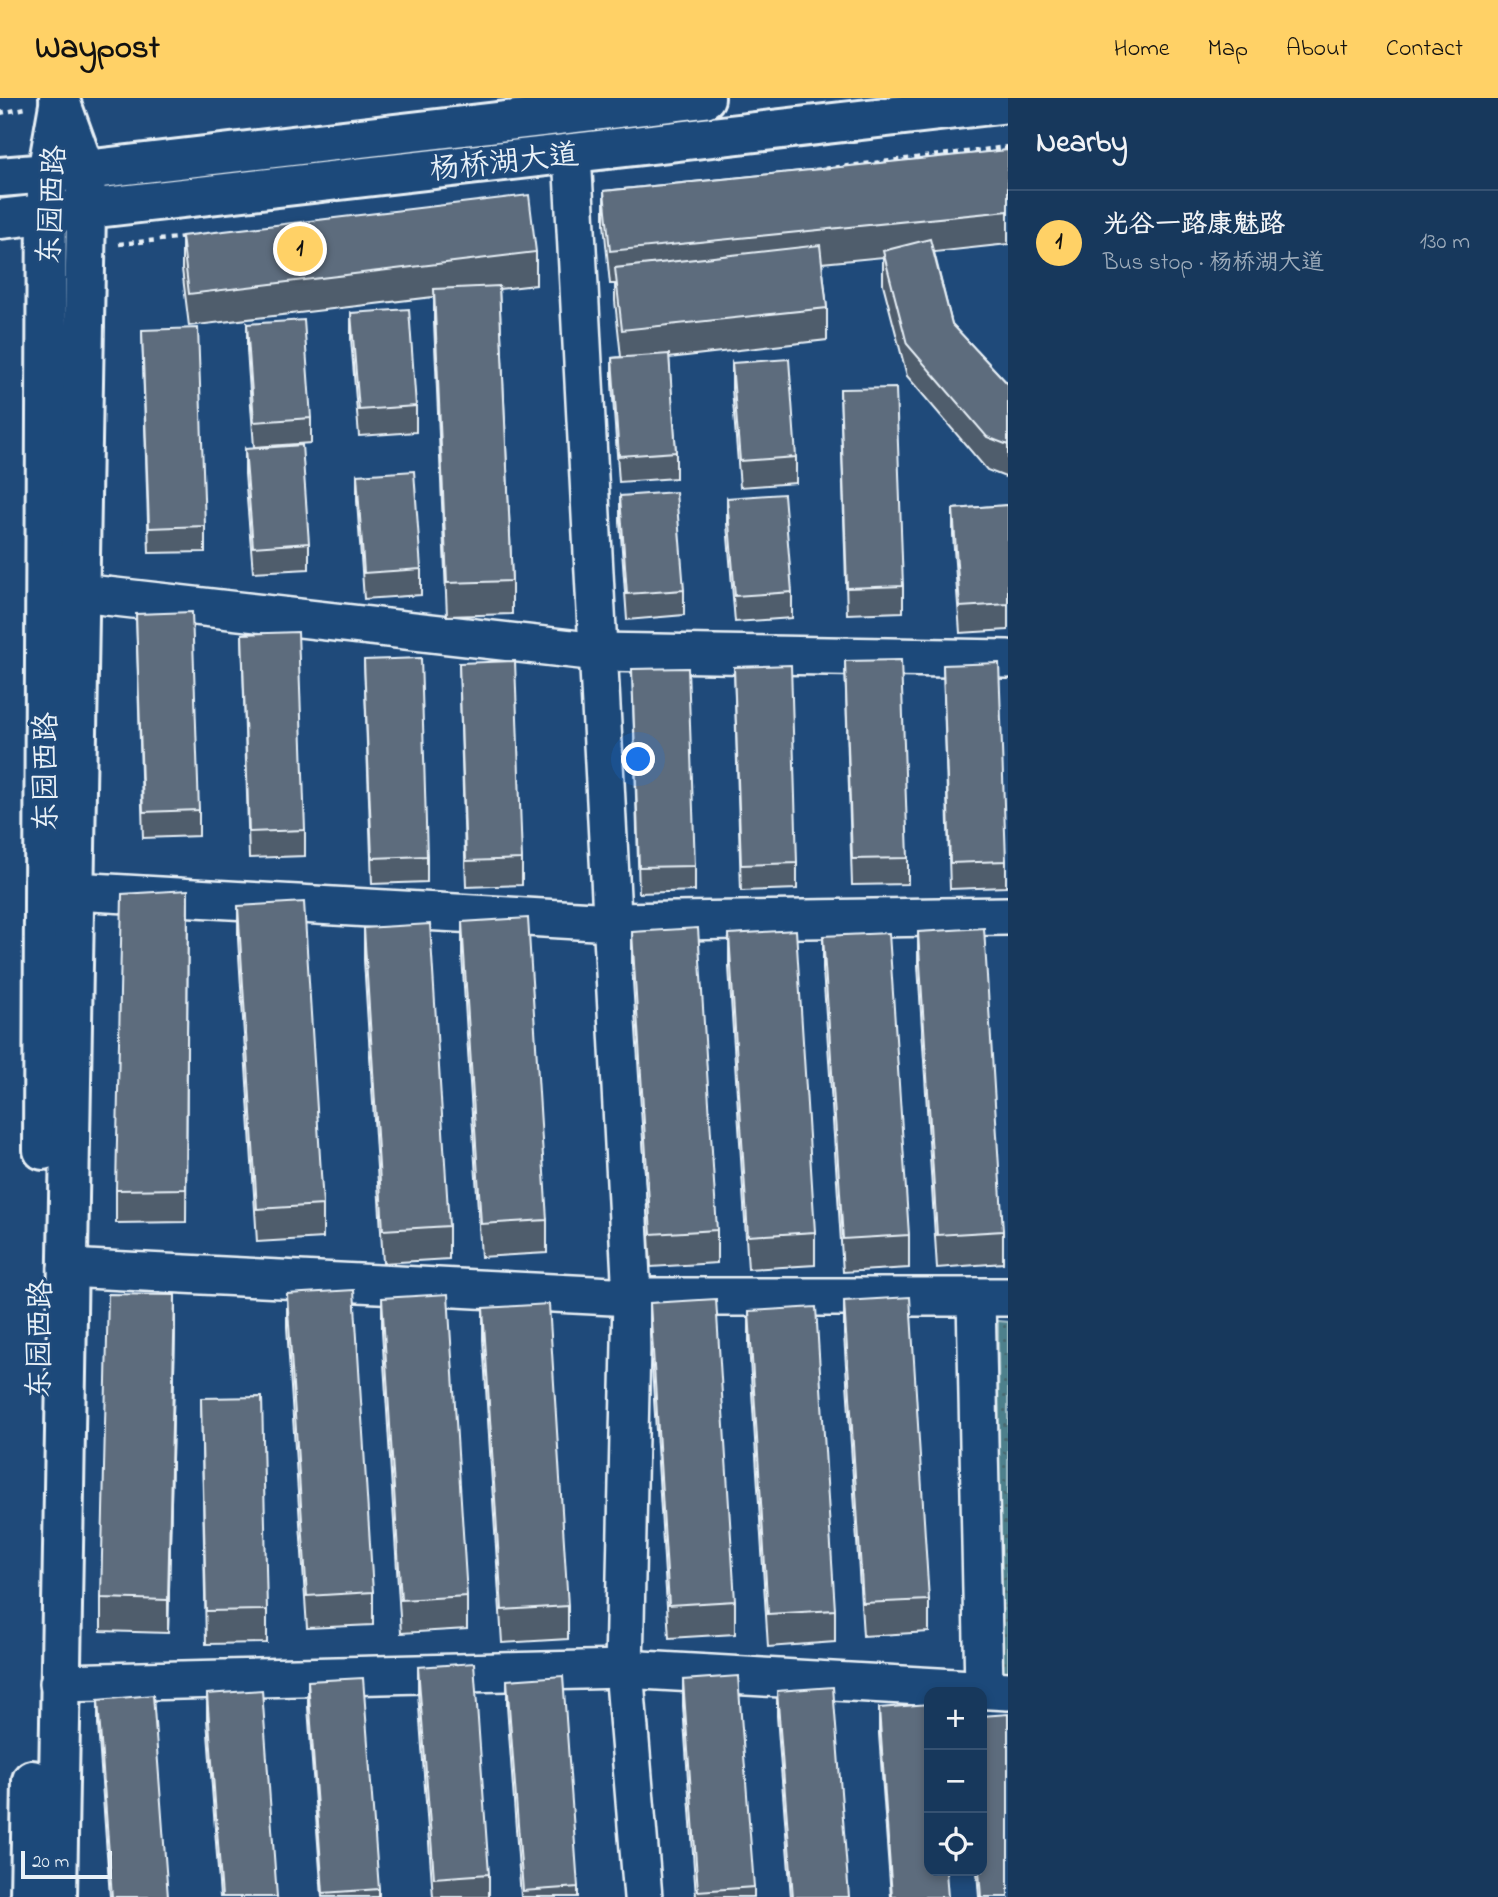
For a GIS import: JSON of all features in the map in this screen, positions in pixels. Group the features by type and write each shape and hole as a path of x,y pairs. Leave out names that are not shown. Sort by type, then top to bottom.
{"main road":[{"name":"杨桥湖大道","path":"0,177 85,170 705,98"},
{"name":"东园西路","path":"57,1897 86,247 85,170 59,100"},
{"name":"东园西路","path":"30,1897 43,1121 47,173 59,100"},
{"name":"杨桥湖大道","path":"0,219 1008,103"}],"street":[{"path":"572,153 632,1297 624,1669 643,1897"},
{"path":"80,593 598,652 1008,659"},
{"path":"74,891 612,922 1008,916"},
{"path":"60,1683 624,1669 996,1690 992,1297 632,1297 67,1268"}],"path":[{"path":"804,171 1008,147"},
{"path":"86,247 194,236"}],"green space":[{"path":"998,1321 1008,1322 1008,1679 1000,1678"}],"building":[{"path":"1008,150 1008,211 610,251 604,191"},
{"path":"529,195 536,252 189,294 182,236"},
{"path":"930,239 952,324 1008,384 1008,445 987,437 907,344 883,251"},
{"path":"820,245 827,308 622,330 615,268"},
{"path":"499,286 512,581 447,583 434,289"},
{"path":"409,309 416,406 359,410 351,313"},
{"path":"304,320 311,418 254,422 247,324"},
{"path":"198,328 205,526 149,528 142,330"},
{"path":"669,354 676,452 619,456 612,358"},
{"path":"789,359 796,457 740,461 732,363"},
{"path":"896,388 903,586 847,588 840,389"},
{"path":"302,445 309,543 253,547 245,449"},
{"path":"414,471 421,569 364,573 357,475"},
{"path":"676,492 684,590 627,594 620,496"},
{"path":"784,494 792,592 735,596 727,498"},
{"path":"1008,505 1008,604 960,607 953,509"},
{"path":"192,612 199,810 143,812 136,614"},
{"path":"298,632 305,830 249,832 242,634"},
{"path":"421,658 427,856 372,858 364,660"},
{"path":"901,660 908,858 852,859 845,661"},
{"path":"515,661 522,859 466,861 459,663"},
{"path":"999,663 1006,861 950,863 943,665"},
{"path":"791,665 797,863 741,865 734,667"},
{"path":"688,668 695,866 639,867 632,669"},
{"path":"188,890 186,1189 116,1190 122,894"},
{"path":"304,902 323,1205 257,1209 238,906"},
{"path":"528,918 547,1220 481,1224 462,922"},
{"path":"430,924 449,1226 383,1230 364,928"},
{"path":"698,928 717,1230 651,1234 632,932"},
{"path":"984,928 1003,1231 937,1235 918,932"},
{"path":"796,930 815,1232 748,1236 729,934"},
{"path":"889,933 909,1235 843,1239 823,936"},
{"path":"354,1290 373,1592 307,1596 287,1294"},
{"path":"108,1294 175,1295 168,1600 101,1598"},
{"path":"448,1294 467,1596 401,1600 382,1298"},
{"path":"910,1297 929,1600 863,1603 844,1301"},
{"path":"716,1299 735,1601 669,1605 650,1303"},
{"path":"549,1304 568,1606 502,1610 483,1308"},
{"path":"816,1307 835,1610 768,1614 749,1311"},
{"path":"262,1397 267,1610 206,1611 201,1398"},
{"path":"474,1663 489,1874 434,1878 418,1667"},
{"path":"563,1676 578,1887 523,1891 507,1680"},
{"path":"738,1676 754,1887 698,1891 683,1680"},
{"path":"363,1678 379,1889 323,1893 308,1681"},
{"path":"833,1687 849,1897 793,1897 777,1691"},
{"path":"262,1690 277,1897 222,1897 207,1694"},
{"path":"153,1695 168,1897 112,1897 98,1700"},
{"path":"924,1704 924,1876 946,1876 948,1897 892,1897 879,1708"},
{"path":"1008,1714 1008,1897 981,1897 979,1876 987,1876 987,1716"}],"place":[{"name":"光谷一路康魅路","path":"300,249"}]}
